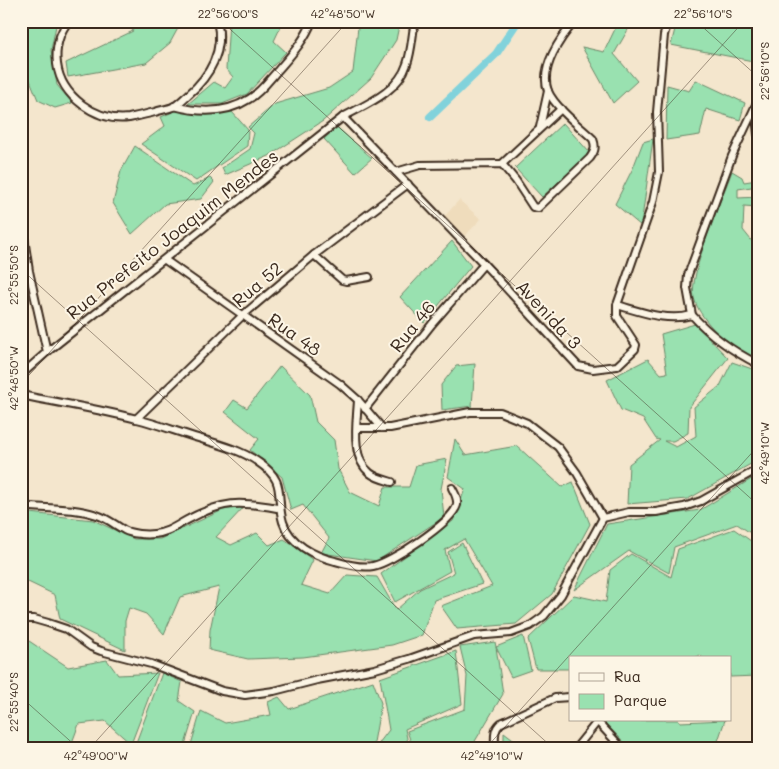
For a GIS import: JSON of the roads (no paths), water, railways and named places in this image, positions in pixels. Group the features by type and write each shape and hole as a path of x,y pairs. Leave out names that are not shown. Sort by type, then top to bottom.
{"street":[{"path":"69,21 56,48 58,73 67,90 77,102 90,109 105,115 127,118 174,106 204,79 213,66 218,54 219,30 217,21"},
{"path":"174,106 192,111 212,112 233,107 250,99 294,51 308,32 312,21"},
{"name":"Rua Prefeito Joaquim Mendes","path":"21,375 47,352 343,118 392,88 401,76 407,63 415,21"},
{"path":"540,128 548,91 546,80 553,54 574,21"},
{"path":"668,21 664,35 656,112 659,172 653,202 617,305 661,317 692,315"},
{"path":"502,164 533,207 538,208 590,158 595,145 592,139 562,109 548,91"},
{"path":"756,104 758,134"},
{"path":"756,104 732,156 688,275 687,288 692,315 718,341 734,352 758,364"},
{"path":"396,172 428,165 502,164 562,109"},
{"name":"Avenida 3","path":"343,118 484,264 578,366 585,368 617,366 635,348 634,341 616,316 617,305"},
{"path":"21,146 21,161"},
{"name":"Rua 52","path":"136,419 242,316 314,255 408,184"},
{"path":"21,218 27,263 47,352"},
{"path":"314,255 342,280 369,277"},
{"name":"Rua 48","path":"165,260 340,384 358,400 382,428"},
{"name":"Rua 46","path":"365,409 432,324 484,264"},
{"path":"21,395 136,419 223,446 257,461 272,474 277,482 283,523 293,539 311,552 335,562 370,567 385,563 436,529 449,518 457,507 458,497 452,488"},
{"path":"358,400 358,453 364,467 371,475 392,482"},
{"path":"357,428 382,428 414,424 470,412 500,412 527,423 558,447 577,473 603,518"},
{"path":"21,619 34,619 48,623 66,630 101,651 151,664 222,691 245,695 274,691 317,680 375,669 409,659 468,637 510,633 530,626 544,616 561,595 603,518 629,512 656,512 684,507 701,501 758,468"},
{"path":"21,506 75,510 97,514 124,530 142,534 165,532 221,505 245,503 280,507"},
{"path":"495,748 494,732 501,723 555,698 569,697"},
{"path":"576,748 595,722"},
{"path":"597,722 622,748"}],"waterway":[{"path":"430,117 496,54 518,21"}]}
